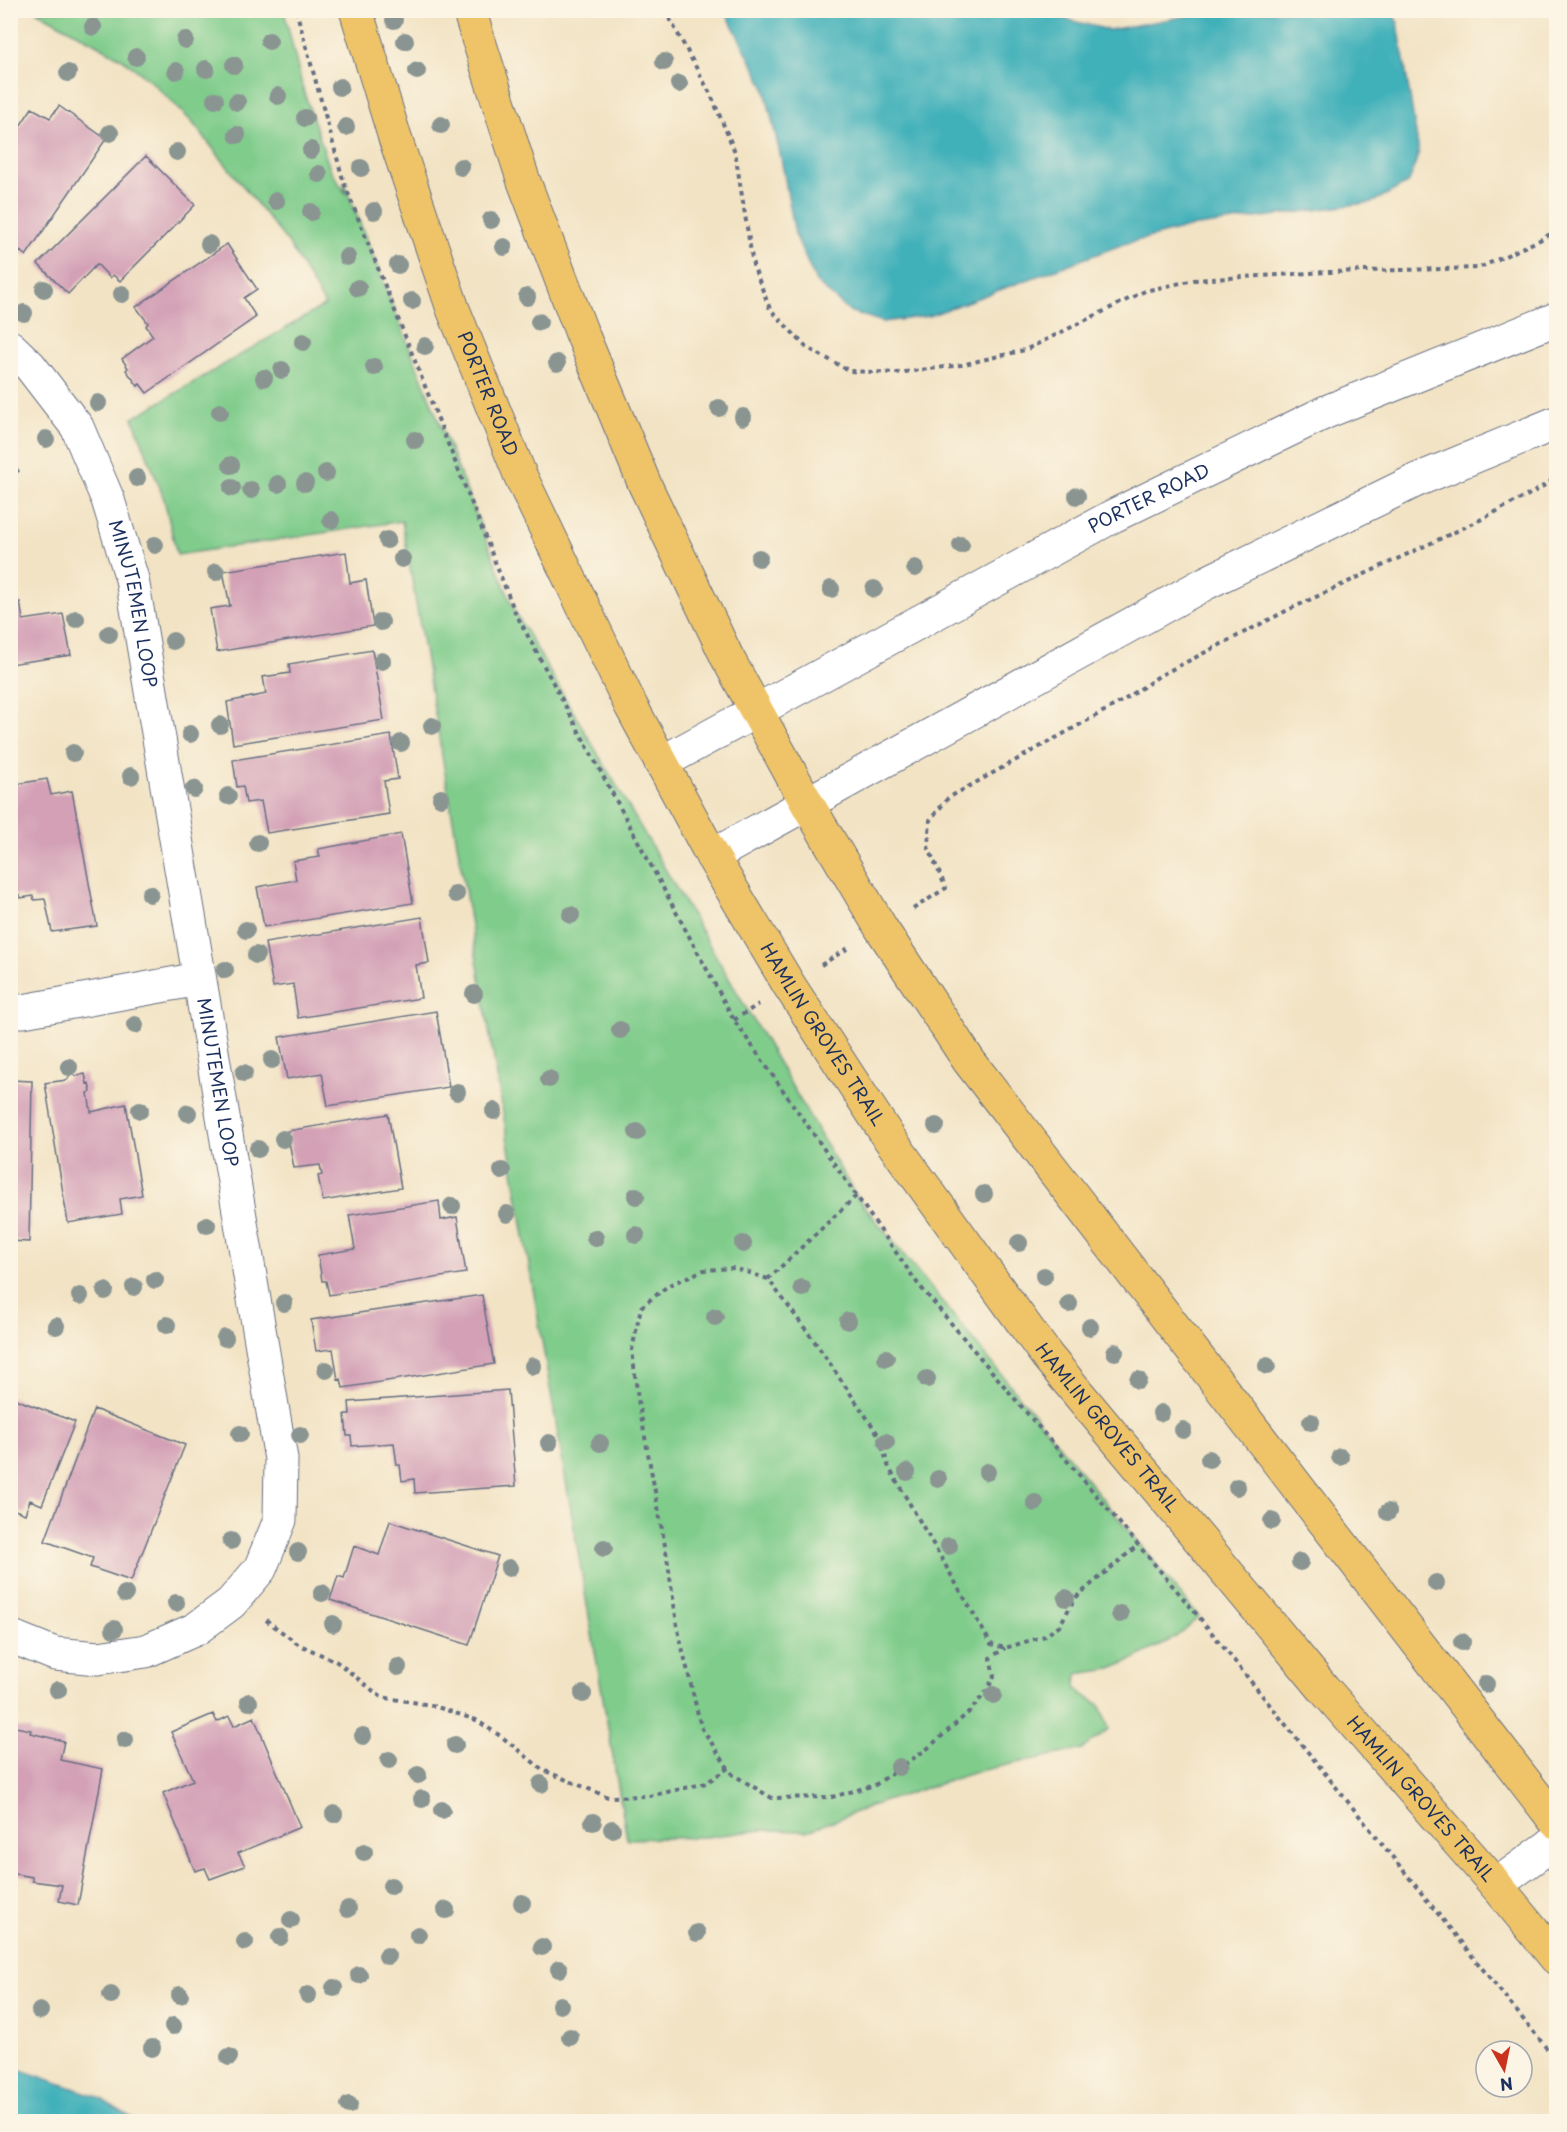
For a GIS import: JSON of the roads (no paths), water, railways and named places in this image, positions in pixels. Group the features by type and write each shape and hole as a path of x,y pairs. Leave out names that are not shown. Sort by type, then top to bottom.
{"main road":[{"name":"PORTER ROAD","path":"356,10 395,138 453,309 521,477 626,696 712,856"},
{"path":"469,10 523,179 580,331 645,485 727,657 807,805 881,928 969,1060 1557,1822"},
{"name":"HAMLIN GROVES TRAIL","path":"712,856 789,985 890,1138 1047,1356 1324,1689 1557,1958"}],"street":[{"name":"PORTER ROAD","path":"661,763 1113,516 1326,412 1557,319"},
{"name":"MINUTEMEN LOOP","path":"10,347 30,366 77,427 108,500 132,579 281,1459 280,1520 260,1569 231,1604 196,1629 146,1651 98,1658 55,1654 10,1636"},
{"path":"712,856 1206,583 1417,480 1557,423"},
{"path":"10,1011 23,1011 199,979"},
{"path":"1496,1885 1557,1841"}],"water":[{"path":"725,11 1052,11 1057,17 1109,30 1214,11 1391,11 1398,23 1419,152 1409,182 1373,202 1190,227 1124,244 929,316 883,322 849,311 816,282 795,234 781,158 764,86"},
{"path":"15,2068 96,2096 137,2121 11,2121 11,2078"}]}
